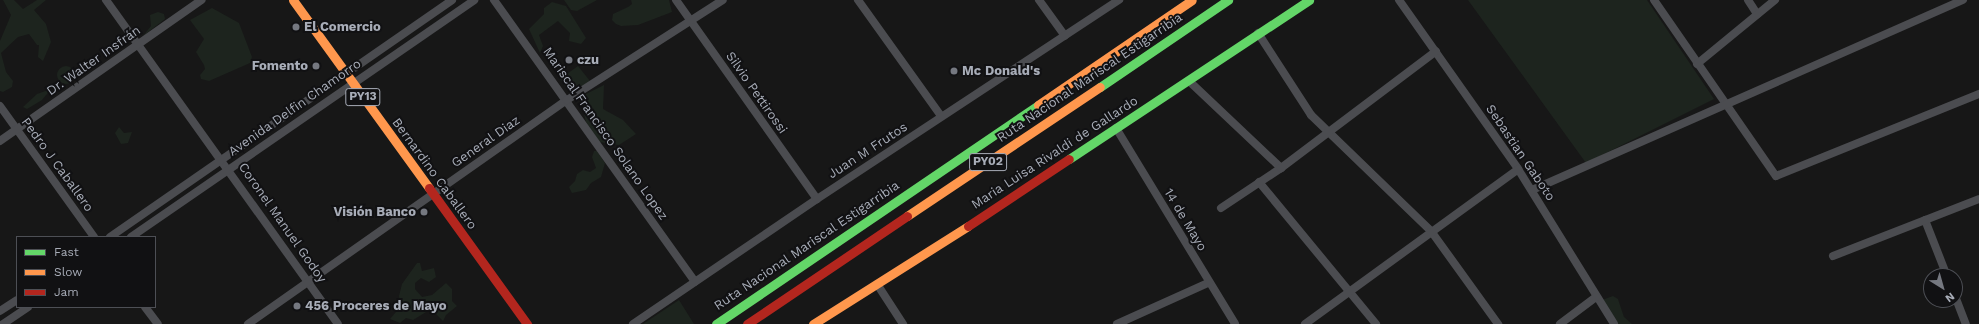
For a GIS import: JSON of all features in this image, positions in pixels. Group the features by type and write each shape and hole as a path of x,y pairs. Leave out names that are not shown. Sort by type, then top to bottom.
{"main road":[{"name":"Bernardino Caballero","path":"293,0 527,324"},
{"name":"Ruta Nacional Mariscal Estigarribia","path":"716,324 1192,0"},
{"name":"Ruta Nacional Mariscal Estigarribia","path":"747,324 1228,0"},
{"name":"Maria Luisa Rivaldi de Gallardo","path":"813,324 1189,81 1309,0"}],"street":[{"name":"Coronel Manuel Godoy","path":"106,0 222,159 338,324"},
{"name":"Dr. Walter Insfrán","path":"0,141 201,0"},
{"name":"Avenida Delfin Chamorro","path":"111,236 452,0"},
{"name":"Avenida Delfin Chamorro","path":"132,236 352,82 474,0"},
{"name":"Mariscal Francisco Solano Lopez","path":"494,0 567,100 695,282"},
{"name":"Silvio Pettirossi","path":"676,0 816,199"},
{"name":"General Diaz","path":"248,324 308,280 567,100 692,22 723,0"},
{"path":"858,0 941,116"},
{"path":"1039,0 1065,36"},
{"name":"Juan M Frutos","path":"633,324 816,199 1119,0"},
{"name":"Sebastian Gaboto","path":"1399,0 1532,190 1596,297 1614,324"},
{"path":"1654,0 1724,105 1776,176 1979,94"},
{"path":"1748,0 1757,14"},
{"path":"1696,64 1775,0"},
{"path":"1532,190 1963,0"},
{"path":"1258,33 1311,114 1327,132 1431,231 1498,324"},
{"path":"1222,208 1281,168 1436,51"},
{"path":"1189,81 1281,168"},
{"name":"Pedro J Caballero","path":"0,106 93,236"},
{"name":"14 de Mayo","path":"1116,128 1208,283 1235,324"},
{"path":"1305,324 1518,169"},
{"path":"1259,182 1350,290 1376,324"},
{"path":"1833,256 1979,199"},
{"path":"1925,220 1944,268"},
{"path":"1118,324 1208,283"},
{"path":"877,284 903,324"},
{"path":"1560,324 1596,297"},
{"path":"0,311 16,301"},
{"path":"3,324 27,308"},
{"path":"146,308 158,324"},
{"path":"1960,308 1966,324"}],"shaded area":[{"path":"3,0 14,0 23,9 37,0 46,0 34,10 46,24 51,42 43,61 38,57 39,45 37,45 29,34 18,37 1,53 6,72 13,81 12,87 3,92 0,91 0,41 11,15"},
{"path":"564,0 597,0 577,11 571,10"},
{"path":"631,0 669,0 672,12 638,25 621,26 616,24 612,20 613,14 632,4"},
{"path":"1468,0 1647,0 1714,99 1586,163"},
{"path":"552,2 566,6 586,38 581,44 569,41 570,33 558,21 539,35 543,46 540,53 529,29 544,14 544,8"},
{"path":"212,8 239,23 252,57 250,63 209,81 201,79 200,75 205,69 196,52 204,39 190,20"},
{"path":"158,12 164,14 165,19 143,36 151,26 150,15"},
{"path":"62,66 70,66 75,71 73,82 70,84 62,84 57,79 57,71"},
{"path":"578,66 590,81 571,94 560,79"},
{"path":"604,85 603,109 623,120 636,134 619,145 599,142 586,122 580,97"},
{"path":"51,89 42,100 27,109 23,107 37,94"},
{"path":"119,127 124,133 132,132 128,143 121,144 115,133"},
{"path":"594,151 597,151 605,163 601,177 591,183 586,190 572,193 569,187 575,181 577,174 583,170 590,172 596,168 592,157"},
{"path":"417,263 420,263 422,271 434,268 436,277 429,282 421,278 415,283 415,289 422,297 432,295 446,283 452,289 452,301 457,306 446,315 443,321 431,309 413,320 406,318 400,323 390,319 401,306 399,296 402,284"},
{"path":"1613,296 1618,299 1624,317 1632,324 1616,324 1602,300"},
{"path":"679,300 694,324 643,324"}],"traffic: fast":[{"path":"1100,87 1228,0"},
{"path":"1069,159 1309,0"},
{"path":"716,324 1038,105"}],"traffic: slow":[{"path":"293,0 429,188"},
{"path":"1038,105 1192,0"},
{"path":"907,216 1100,87"},
{"path":"813,324 968,226"}],"traffic: jam":[{"path":"968,226 1069,159"},
{"path":"429,188 527,324"},
{"path":"747,324 907,216"}],"place":[{"name":"El Comercio","path":"296,27"},
{"name":"czu","path":"569,60"},
{"name":"Fomento","path":"316,66"},
{"name":"Mc Donald's","path":"954,71"},
{"name":"Visión Banco","path":"424,212"},
{"name":"456 Proceres de Mayo","path":"297,306"}]}
